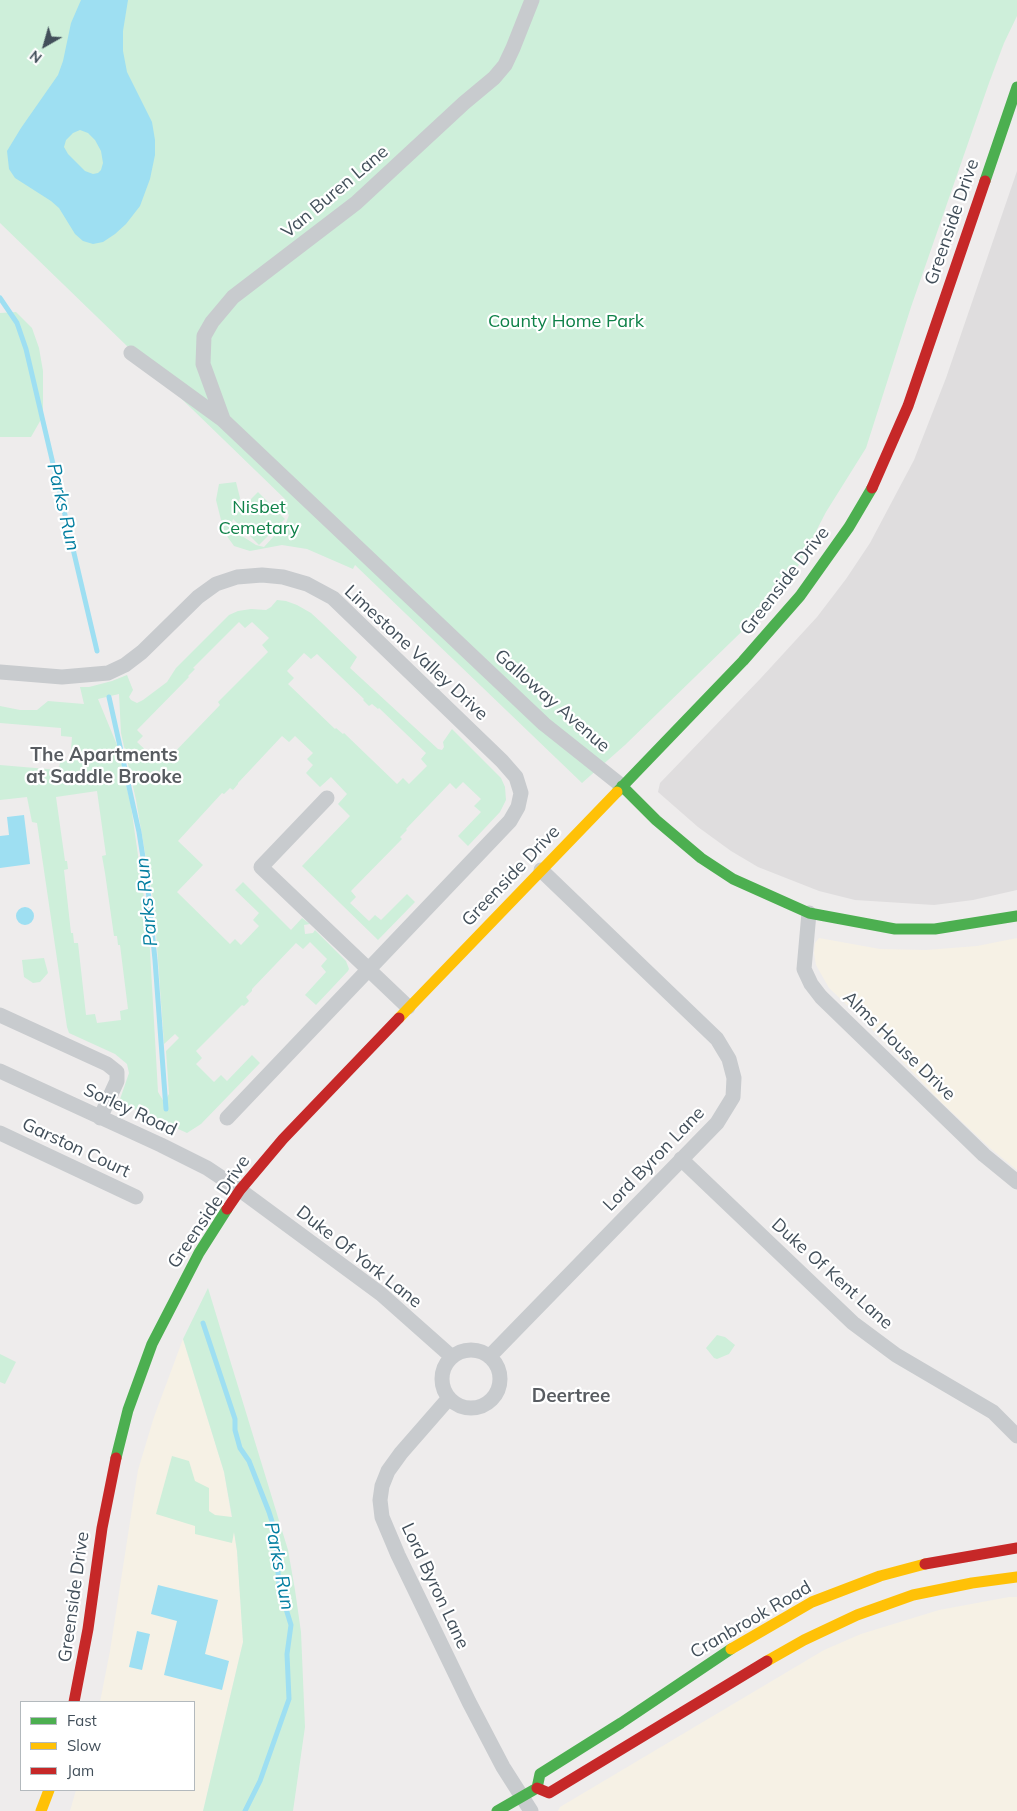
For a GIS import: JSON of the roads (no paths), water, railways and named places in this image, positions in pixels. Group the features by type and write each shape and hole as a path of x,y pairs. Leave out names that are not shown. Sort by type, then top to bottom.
{"street":[{"name":"Van Buren Lane","path":"223,420 203,364 204,336 212,322 233,297 356,203 464,103 494,78 505,65 532,0"},
{"name":"Greenside Drive","path":"74,1701 88,1629 110,1482 128,1410 152,1344 199,1253 240,1190 283,1138 774,627 826,562 876,480 908,406 1017,86"},
{"name":"Galloway Avenue","path":"131,353 223,420 544,724 622,786 656,820 701,858 733,879 808,913 895,929 935,929 980,924 1017,916"},
{"name":"Limestone Valley Drive","path":"0,672 62,677 98,674 117,669 142,652 198,598 216,584 237,578 262,575 283,577 307,584 333,598 502,761 516,777 521,792 518,807 510,821 227,1118"},
{"path":"327,798 261,867 408,1008"},
{"name":"Lord Byron Lane","path":"490,1356 717,1123 733,1097 734,1078 729,1059 717,1039 541,870"},
{"name":"Alms House Drive","path":"808,913 804,969 811,984 821,997 984,1156 1017,1182"},
{"path":"0,1014 107,1064 116,1072 117,1081 100,1118"},
{"name":"Sorley Road","path":"0,1072 161,1144 206,1168 240,1190"},
{"name":"Garston Court","path":"0,1133 136,1197"},
{"name":"Duke Of Kent Lane","path":"682,1159 853,1324 896,1355 994,1412 1017,1436"},
{"name":"Duke Of York Lane","path":"240,1190 381,1294 452,1357"},
{"path":"470,1350 481,1351 490,1356 498,1367 500,1378 499,1389 494,1398 484,1405 470,1408 459,1406 445,1392 442,1380 444,1366 452,1357 460,1352 470,1350"},
{"name":"Lord Byron Lane","path":"449,1398 401,1453 388,1471 382,1486 380,1500 382,1517 414,1589 469,1702 503,1768 531,1811"},
{"name":"Cranbrook Road","path":"537,1788 540,1774 621,1723 736,1645 812,1602 880,1576 936,1561 1017,1548"},
{"path":"497,1811 537,1788 549,1793 779,1654 811,1636 857,1615 913,1596 972,1583 1017,1577"},
{"path":"41,1811 49,1791"}],"water":[{"path":"81,0 128,0 123,31 123,51 127,72 152,122 155,140 155,155 150,179 140,206 126,224 115,234 103,242 93,244 83,241 75,234 59,208 51,201 15,178 9,169 7,151 58,75 71,23","holes":["80,130 88,133 95,140 101,151 103,163 101,170 93,174 85,171 68,154 64,147 66,140 73,133"]},
{"path":"24,815 30,864 0,868 0,836 9,835 7,817"},
{"path":"25,907 31,910 34,916 31,922 25,925 19,922 16,916 19,910"},
{"path":"158,1585 218,1600 205,1654 229,1661 222,1690 164,1675 177,1621 151,1614"},
{"path":"137,1631 150,1634 142,1670 129,1667"}],"waterway":[{"name":"Parks Run","path":"0,298 17,323 26,349 97,651"},
{"name":"Parks Run","path":"109,697 139,832 148,889 166,1109"},
{"name":"Parks Run","path":"203,1323 235,1419 235,1430 240,1448 249,1461 275,1531 279,1586 291,1625 287,1654 289,1699 260,1781 245,1811"}],"district":[{"name":"The Apartments at Saddle Brooke","path":"104,766"},
{"name":"Deertree","path":"571,1396"}],"park label":[{"name":"County Home Park","path":"566,322"},
{"name":"Nisbet Cemetary","path":"259,518"}]}
